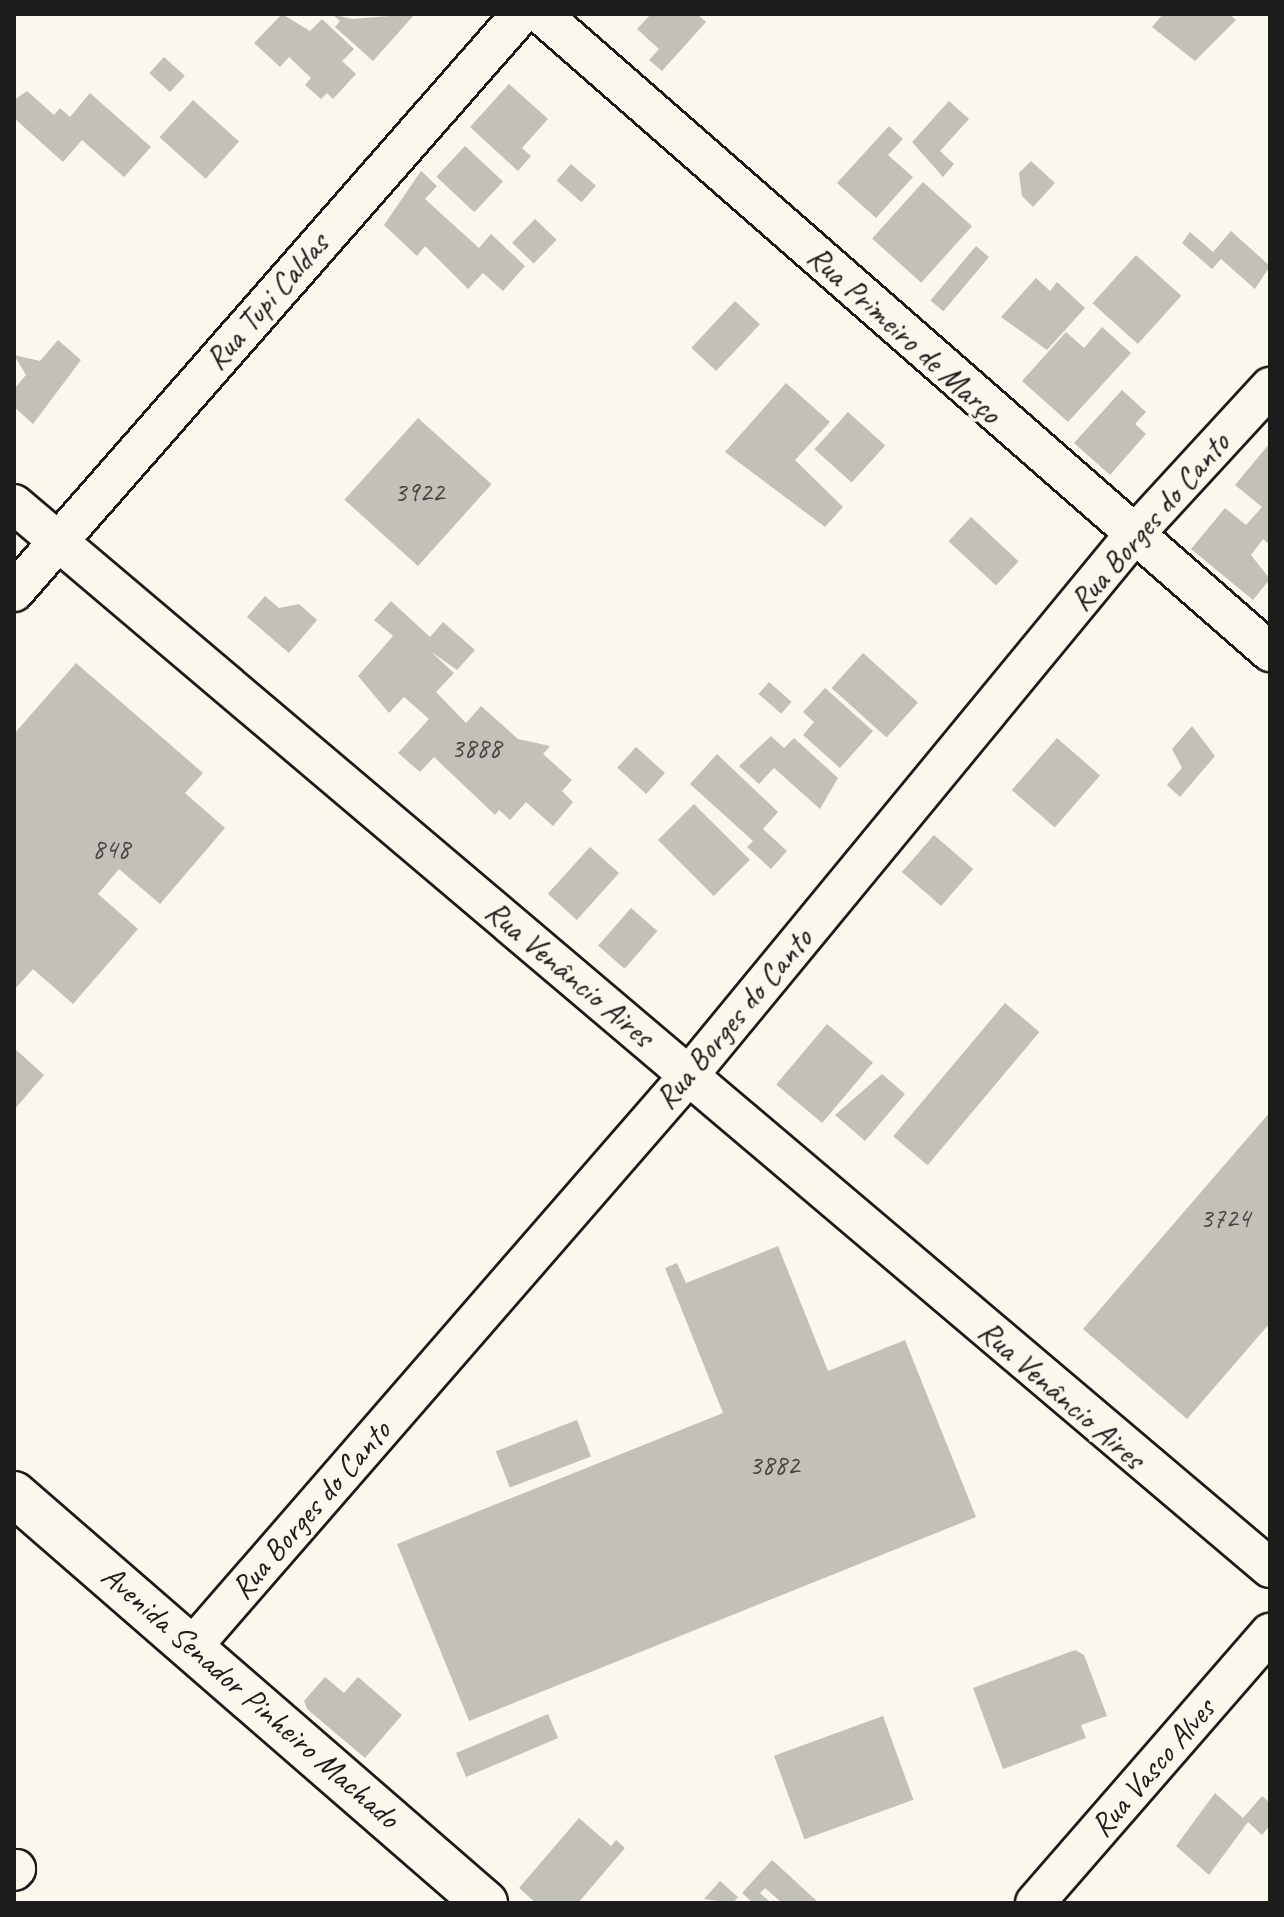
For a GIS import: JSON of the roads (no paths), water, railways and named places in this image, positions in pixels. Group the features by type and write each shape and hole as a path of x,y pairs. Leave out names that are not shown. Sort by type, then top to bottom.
{"main road":[{"name":"Avenida Senador Pinheiro Machado","path":"14,1494 485,1903"}],"street":[{"name":"Rua Tupi Caldas","path":"14,592 521,14"},
{"name":"Rua Primeiro de Março","path":"541,14 1132,537 1270,652"},
{"name":"Rua Borges do Canto","path":"192,1647 689,1075 1132,537 1270,387"},
{"name":"Rua Venâncio Aires","path":"14,504 1270,1568"},
{"name":"Rua Vasco Alves","path":"1035,1903 1270,1633"}]}
